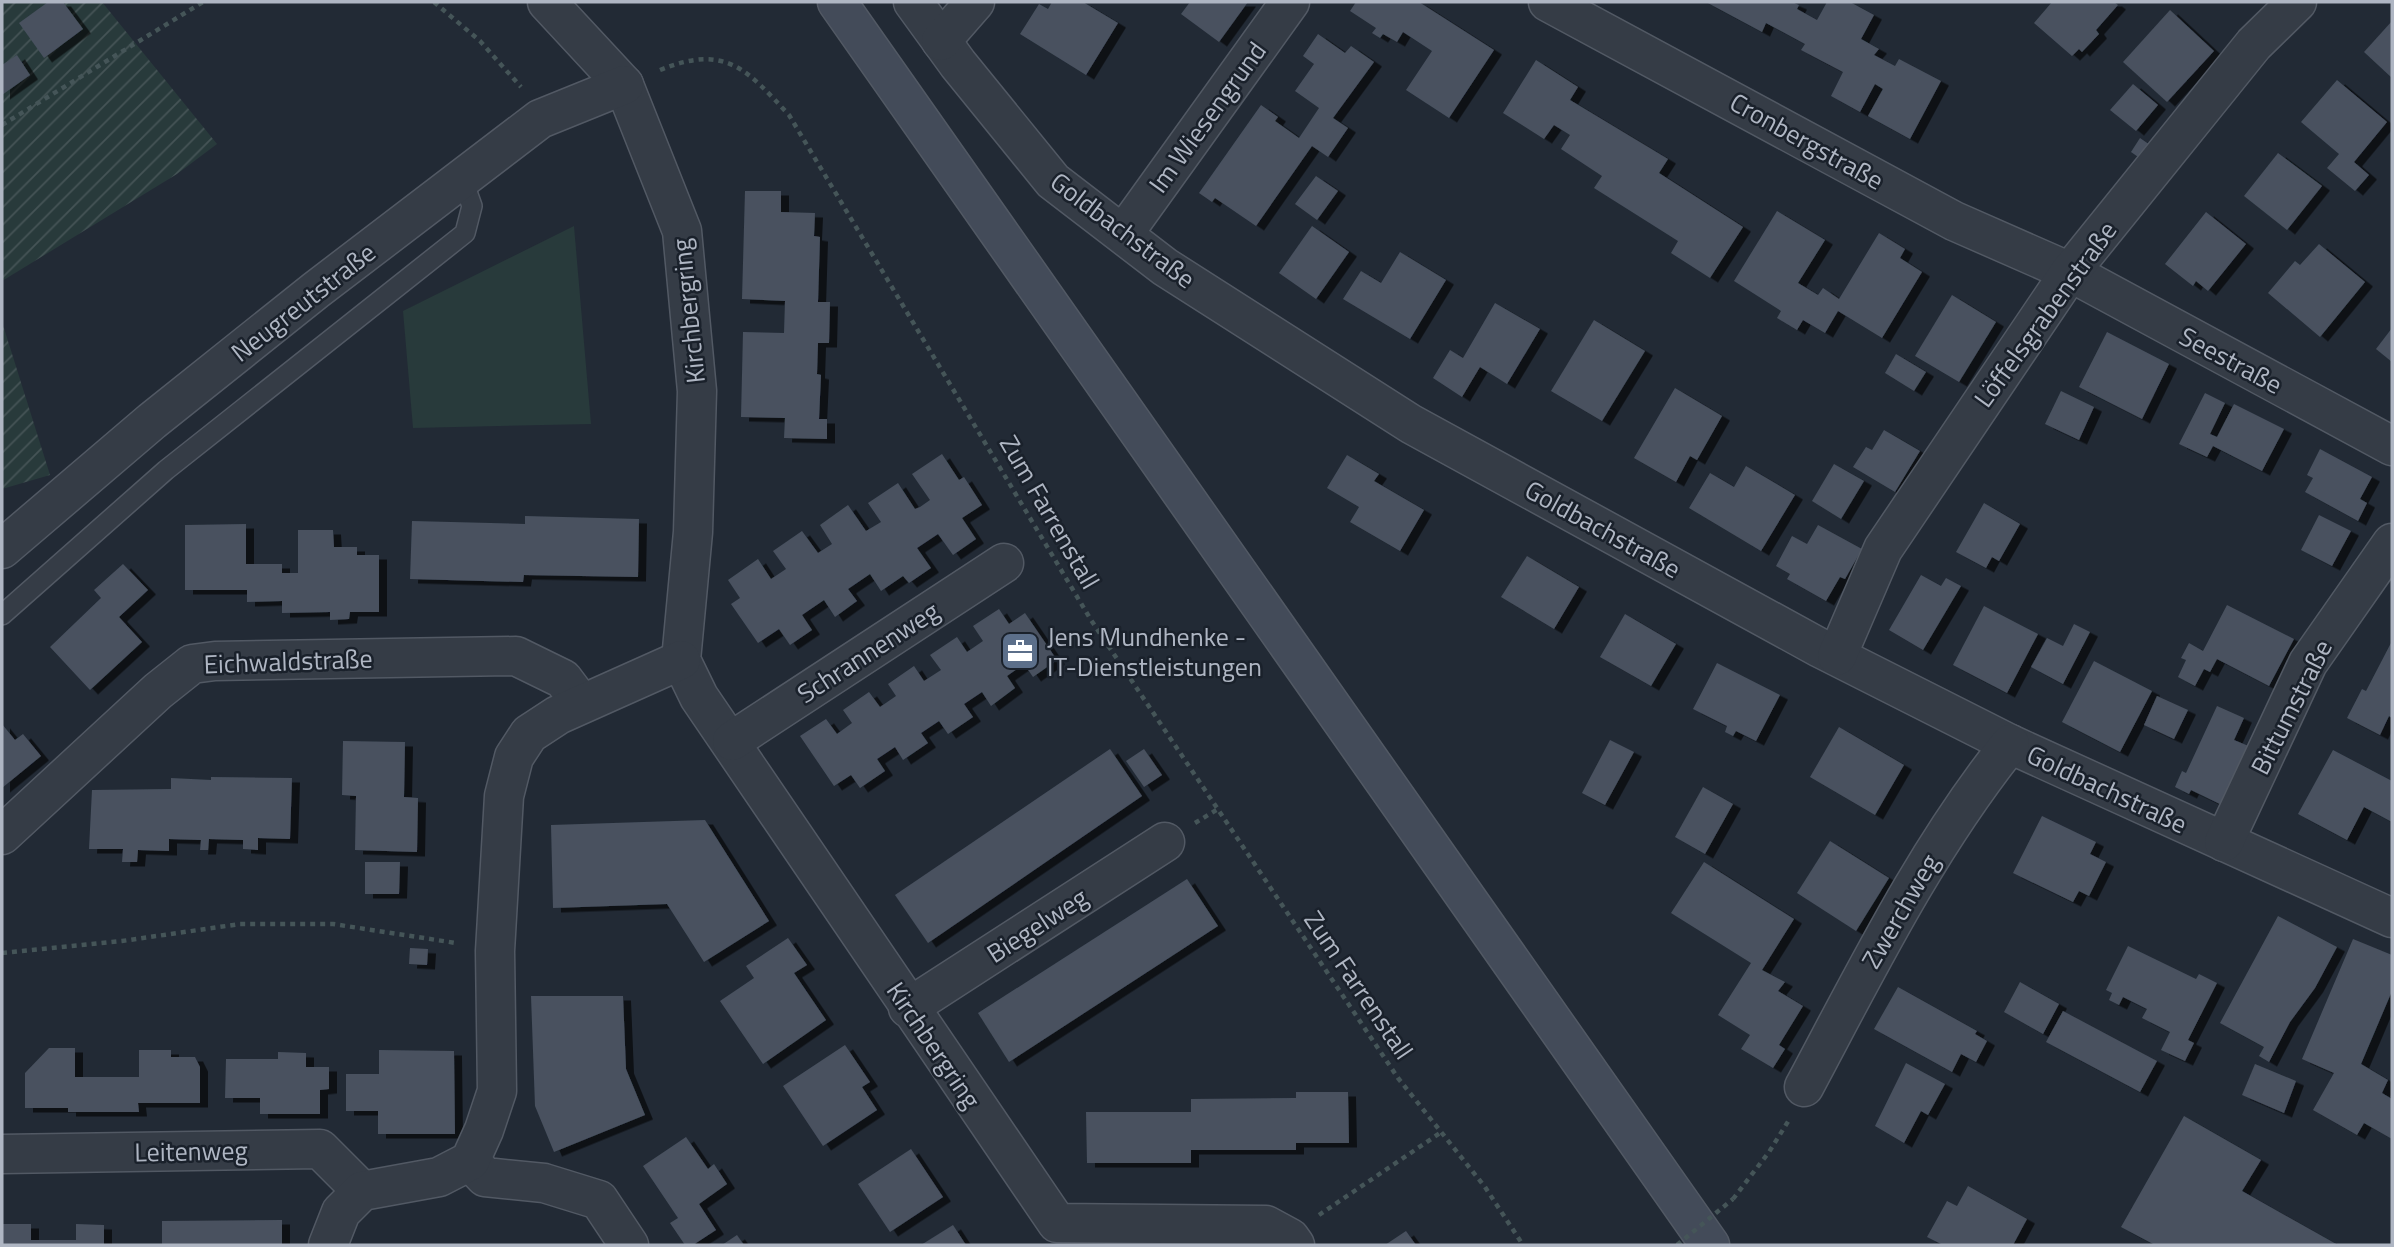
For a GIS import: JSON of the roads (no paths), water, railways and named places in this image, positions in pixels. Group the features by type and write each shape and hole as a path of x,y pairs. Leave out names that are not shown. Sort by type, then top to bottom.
{"main road":[{"path":"836,2 1710,1245"}],"street":[{"name":"Kirchbergring","path":"547,2 624,85 682,231 697,391 694,532 681,660 699,697 732,741 908,1008 1057,1223 1266,1225 1293,1242"},
{"name":"Goldbachstraße","path":"914,2 941,41 1053,181 1165,267 1411,424 1838,656 2010,744 2392,918"},
{"path":"941,41 975,2"},
{"name":"Im Wiesengrund","path":"1124,233 1290,2"},
{"name":"Cronbergstraße","path":"1548,2 1954,220 2070,272"},
{"name":"Löffelsgrabenstraße","path":"1838,656 1883,549 2070,272 2281,7"},
{"name":"Neugreutstraße","path":"2,549 162,413 462,178 547,117 624,85"},
{"name":"Seestraße","path":"2070,272 2392,446"},
{"name":"Bittumstraße","path":"2224,842 2308,663 2392,543"},
{"name":"Schrannenweg","path":"732,741 1004,563"},
{"name":"Eichwaldstraße","path":"2,835 106,737 192,664 215,661 516,656 563,679 581,703"},
{"path":"328,1245 341,1212 362,1191 439,1178 470,1161 496,1091 495,951 504,796 514,757 529,734 581,703 681,660"},
{"name":"Zwerchweg","path":"1804,1087 1886,933 1968,797 2010,744"},
{"name":"Biegelweg","path":"908,1008 1165,842"},
{"name":"Leitenweg","path":"2,1154 320,1149 362,1191"},
{"path":"470,1161 485,1177 544,1183 600,1200 629,1245"}],"lane":[{"path":"2,615 166,470 465,233 472,206 462,178"}],"place":[{"name":"Jens Mundhenke - IT-Dienstleistungen","path":"1020,651"}]}
